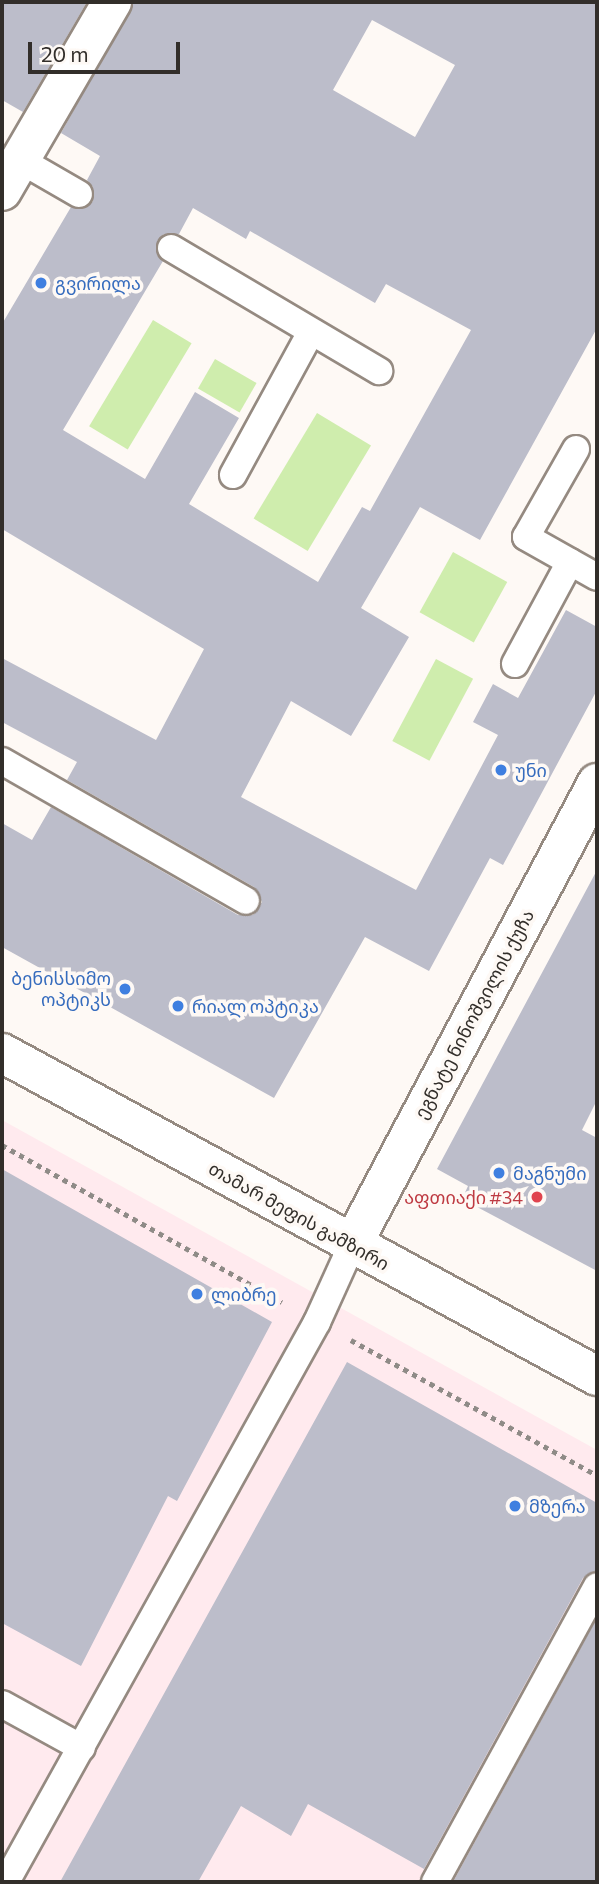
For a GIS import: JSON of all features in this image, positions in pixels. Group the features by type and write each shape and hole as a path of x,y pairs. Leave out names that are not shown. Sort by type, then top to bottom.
{"street":[{"path":"11,176 112,2"},
{"name":"ეგნატე ნინოშვილის ქუჩა","path":"352,1245 597,783"},
{"name":"თამარ მეფის გამზირი","path":"2,1053 597,1376"}],"lane":[{"path":"11,176 79,194"},
{"path":"171,248 379,372"},
{"path":"233,475 311,332"},
{"path":"576,449 526,537 597,577"},
{"path":"515,664 570,562"},
{"path":"2,761 246,901"},
{"path":"6,1882 317,1322 352,1245"},
{"path":"435,1882 597,1586"},
{"path":"2,1704 82,1748"}],"shaded area":[{"path":"2,1120 597,1450 597,1882 2,1882"}],"green space":[{"path":"153,320 192,343 128,449 89,426"},
{"path":"215,359 257,383 240,412 198,388"},
{"path":"317,413 371,445 308,551 254,518"},
{"path":"453,552 507,582 474,642 420,612"},
{"path":"436,659 473,679 429,761 392,741"}],"building":[{"path":"2,2 87,2 23,112 2,100"},
{"path":"134,2 597,2 597,328 480,540 420,507 361,608 409,637 351,736 291,701 241,797 416,890 498,735 473,722 493,684 518,698 566,610 597,627 597,690 503,865 490,858 429,971 365,937 274,1098 2,947 2,823 32,840 51,807 238,915 253,915 262,902 254,887 67,780 77,762 2,722 2,658 156,740 204,649 2,529 2,324 71,207 86,208 93,201 93,187 87,180 100,156 61,133","holes":["372,20 455,65 415,137 333,90","193,208 246,239 250,231 375,303 386,284 471,330 370,511 362,507 318,582 189,504 239,418 195,392 145,479 63,430 163,261 157,255 157,241 164,234 179,234"]},
{"path":"597,870 597,1100 582,1130 597,1138 597,1271 462,1199 468,1186 437,1169"},
{"path":"2,1169 272,1322 177,1501 168,1496 81,1666 2,1623"},
{"path":"347,1362 597,1503 597,1570 583,1578 424,1869 308,1804 291,1836 241,1806 198,1882 60,1882"},
{"path":"597,1618 597,1882 453,1882"}],"place":[{"name":"გვირილა","path":"41,283"},
{"name":"უნი","path":"501,770"},
{"name":"ბენისსიმო ოპტიკს","path":"125,989"},
{"name":"რიალ ოპტიკა","path":"178,1006"},
{"name":"მაგნუმი","path":"499,1173"},
{"name":"აფთიაქი #34","path":"537,1197"},
{"name":"ლიბრე","path":"197,1294"},
{"name":"მზერა","path":"515,1506"}]}
